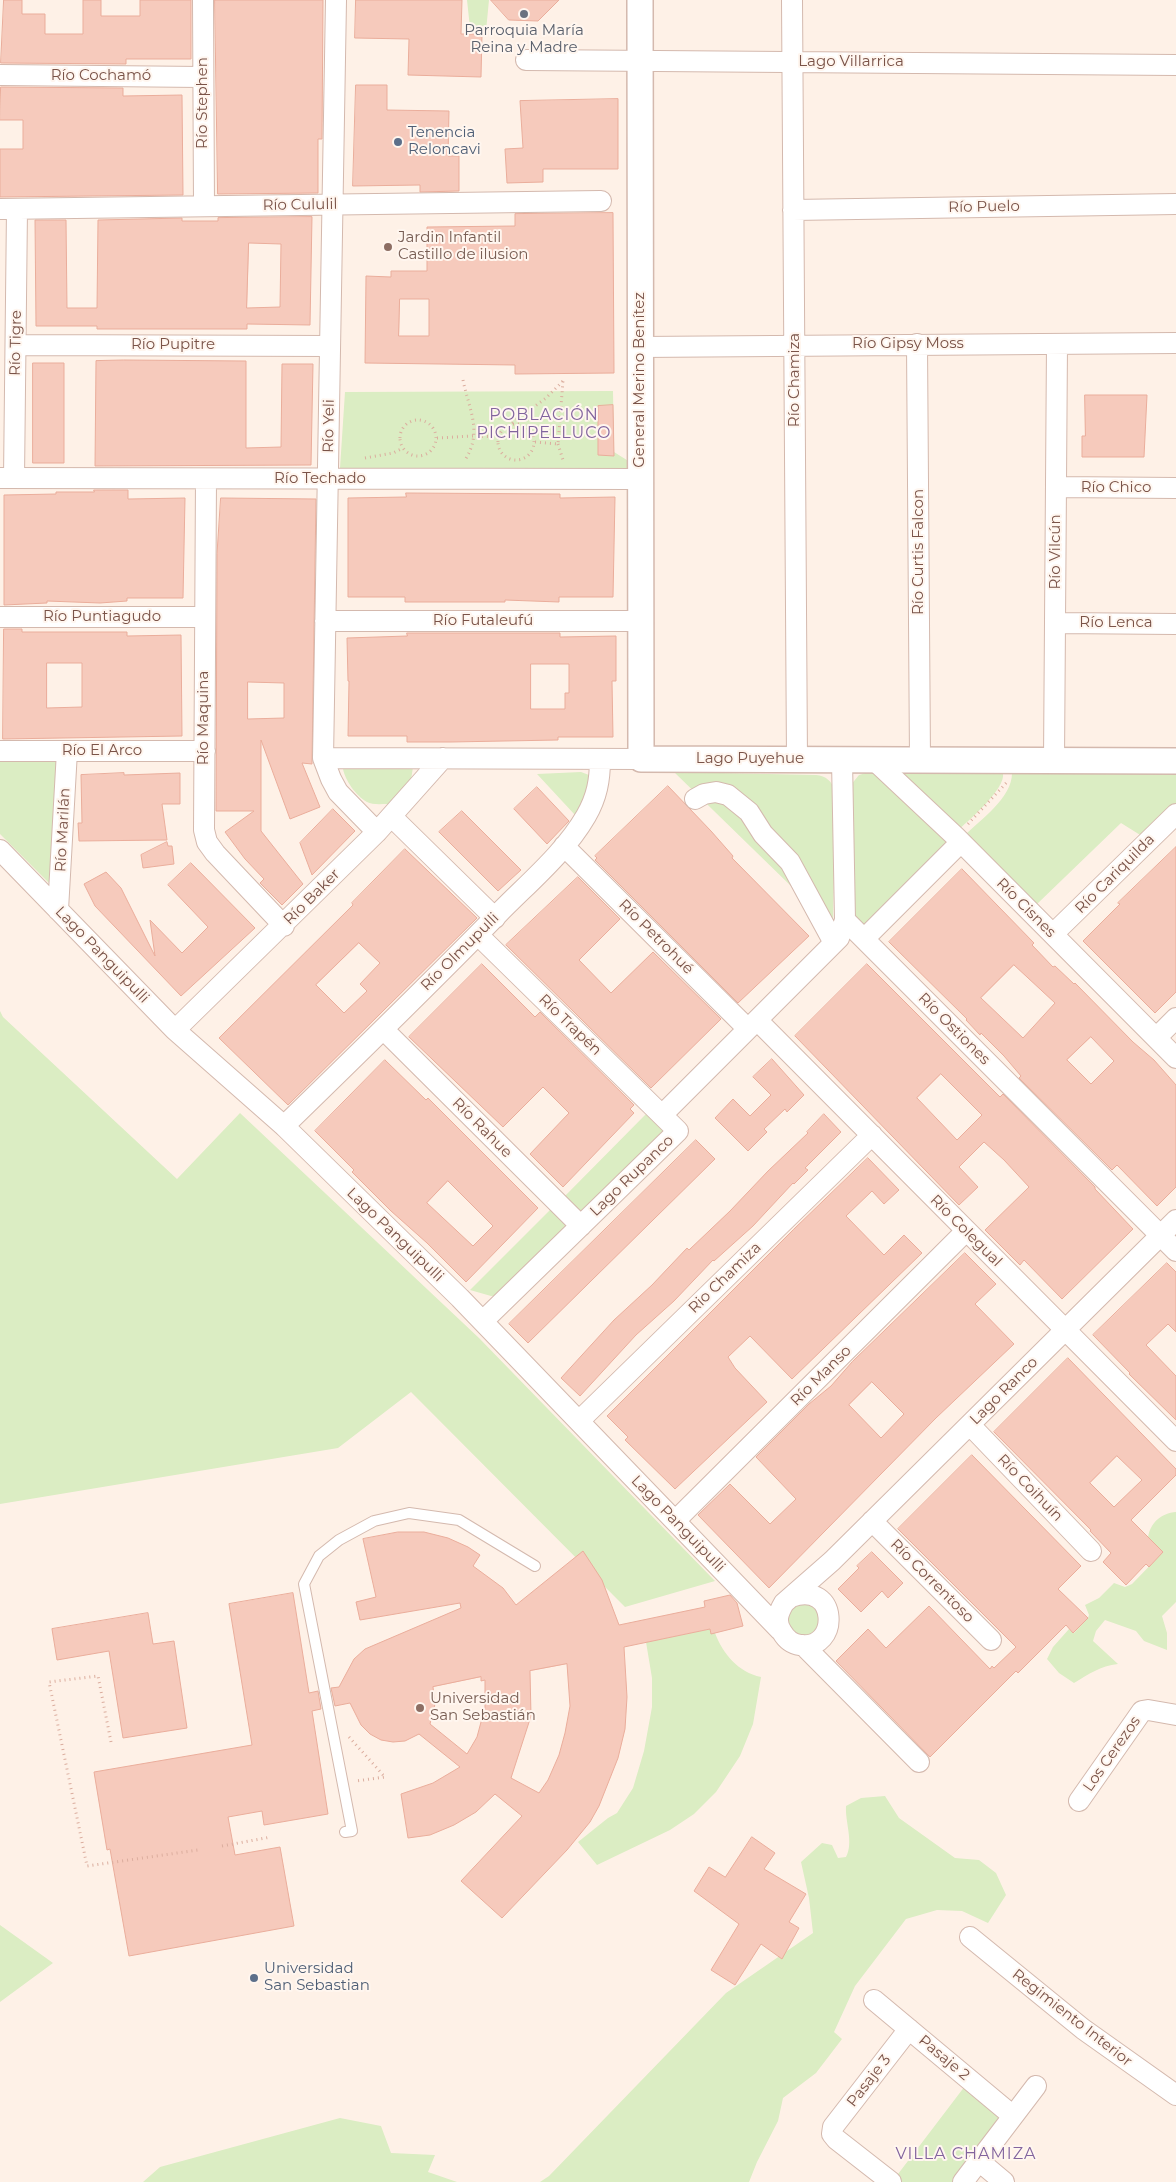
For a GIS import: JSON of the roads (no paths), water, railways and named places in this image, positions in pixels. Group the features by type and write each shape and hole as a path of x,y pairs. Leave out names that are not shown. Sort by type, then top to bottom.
{"street":[{"name":"Río Stephen","path":"203,0 204,206"},
{"name":"Río Yeli","path":"336,0 323,758 338,792 378,832"},
{"name":"General Merino Benítez","path":"640,0 641,759"},
{"name":"Río Chamiza","path":"792,0 797,759"},
{"name":"Lago Villarrica","path":"526,60 1176,65"},
{"name":"Río Cochamó","path":"0,75 202,77"},
{"name":"Río Cululil","path":"9,209 601,201"},
{"name":"Río Puelo","path":"793,210 1176,204"},
{"name":"Río Tigre","path":"7,478 16,344 9,209"},
{"name":"Río Gipsy Moss","path":"640,347 1176,343"},
{"name":"Río Pupitre","path":"16,344 330,346"},
{"name":"Río Curtis Falcon","path":"917,344 920,760"},
{"name":"Río Vilcún","path":"1054,760 1057,344"},
{"name":"Río Techado","path":"7,478 640,479"},
{"name":"Río Maquina","path":"206,479 204,830 207,842 284,926"},
{"name":"Río Chico","path":"1057,487 1176,488"},
{"name":"Río Puntiagudo","path":"0,617 204,617"},
{"name":"Río Futaleufú","path":"326,621 640,621"},
{"name":"Río Lenca","path":"1056,623 1176,624"},
{"name":"Río El Arco","path":"0,751 205,751"},
{"name":"Río Marilán","path":"58,910 67,751"},
{"name":"Lago Puyehue","path":"323,758 1176,761"},
{"name":"Río Baker","path":"175,1030 284,926 378,832 443,758"},
{"name":"Río Olmupulli","path":"284,1126 495,918 564,846 586,818 594,801 600,784 600,759"},
{"path":"842,760 845,920"},
{"name":"Río Cisnes","path":"874,760 958,840 1176,1058"},
{"path":"695,799 704,794 716,792 728,795 749,812 763,834 790,862 834,943"},
{"name":"Río Cariquilda","path":"1053,934 1176,814"},
{"path":"392,817 495,918"},
{"path":"864,939 958,840"},
{"name":"Río Petrohué","path":"564,846 752,1024"},
{"name":"Lago Panguipulli","path":"0,850 175,1030 284,1126 483,1321 780,1630"},
{"name":"Río Ostiones","path":"845,920 1176,1251"},
{"name":"Lago Rupanco","path":"483,1321 678,1131 662,1115 834,943 842,932 845,920"},
{"name":"Río Trapén","path":"478,935 662,1115"},
{"path":"1156,1038 1176,1018"},
{"name":"Río Colegual","path":"752,1024 872,1135 1176,1441"},
{"name":"Río Rahue","path":"384,1029 581,1226"},
{"name":"Rio Chamiza","path":"579,1421 872,1135"},
{"name":"Lago Ranco","path":"791,1597 832,1561 1176,1220"},
{"name":"Río Manso","path":"676,1521 966,1231"},
{"name":"Río Coihuín","path":"970,1425 1091,1551"},
{"name":"Río Correntoso","path":"872,1521 991,1640"},
{"name":"Lago Ranco","path":"825,1604 825,1582 832,1561"},
{"path":"809,1594 825,1604 829,1613 826,1632 812,1644 793,1643 780,1630 778,1621 779,1611 791,1597 809,1594"},
{"path":"803,1645 919,1762"},
{"name":"Los Cerezos","path":"1078,1801 1135,1719 1142,1712 1148,1710 1176,1715"},
{"name":"Regimiento Interior","path":"970,1937 1084,2029 1176,2095"},
{"name":"Pasaje 2","path":"874,2000 1013,2116"},
{"name":"Pasaje 3","path":"891,2182 832,2134 833,2127 909,2029"},
{"path":"963,2182 1036,2086"},
{"path":"979,2161 1004,2182"}],"lane":[{"path":"345,1832 352,1831 304,1584 318,1556 339,1540 374,1521 409,1513 459,1520 535,1566"}],"place":[{"name":"Parroquia María Reina y Madre","path":"524,14"},
{"name":"Tenencia Reloncavi","path":"398,142"},
{"name":"Jardin Infantil Castillo de ilusion","path":"388,247"},
{"name":"Universidad San Sebastián","path":"420,1708"},
{"name":"Universidad San Sebastian","path":"254,1978"}],"district":[{"name":"POBLACIÓN PICHIPELLUCO","path":"544,424"},
{"name":"VILLA CHAMIZA","path":"966,2154"}]}
